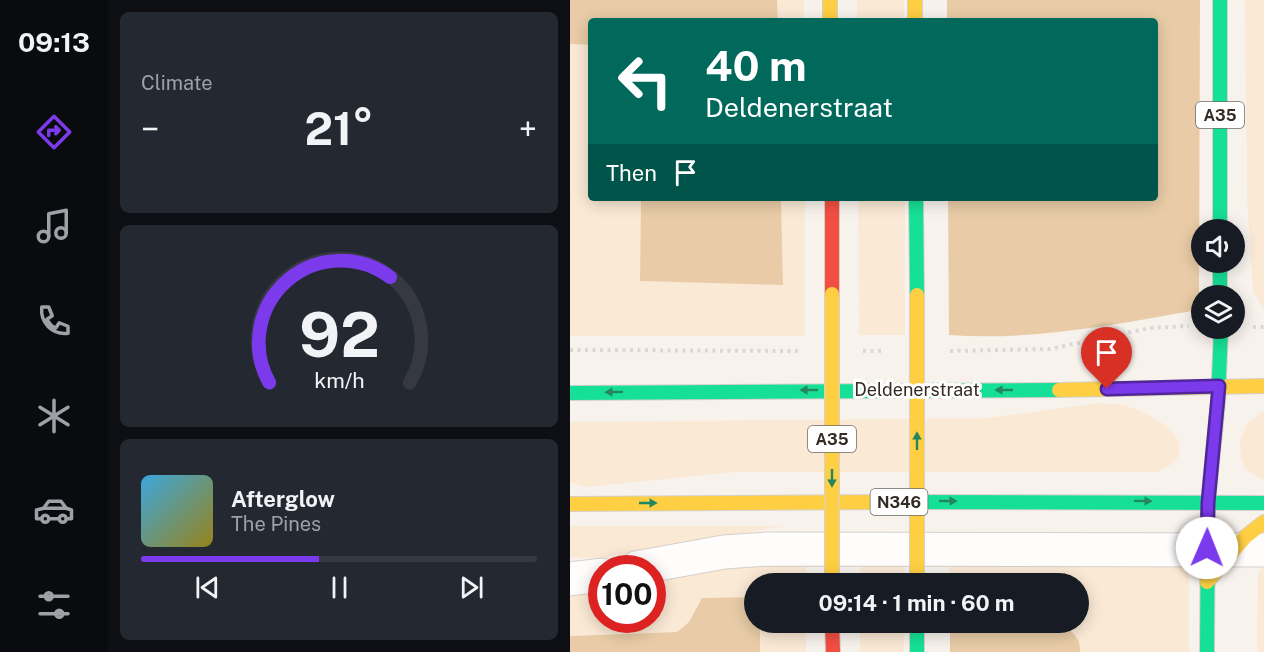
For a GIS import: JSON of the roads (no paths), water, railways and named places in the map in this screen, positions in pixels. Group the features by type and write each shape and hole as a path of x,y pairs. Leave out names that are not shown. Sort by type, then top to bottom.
{"main road":[{"path":"830,0 830,18"},
{"path":"915,0 915,18"},
{"name":"A35","path":"1220,0 1220,219"},
{"name":"A35","path":"832,201 832,573"},
{"path":"916,201 917,573"},
{"path":"1221,339 1219,386 1208,503 1235,549"},
{"name":"Deldenerstraat","path":"570,393 1062,390 1264,386"},
{"name":"N346","path":"570,504 972,501 1264,502"},
{"path":"1207,652 1207,582 1235,549 1264,522"},
{"path":"1207,582 1235,549"},
{"path":"832,633 833,652"},
{"path":"917,633 917,652"}],"street":[{"path":"666,563 724,552 768,549 1235,549"},
{"path":"570,579 588,577"}]}
